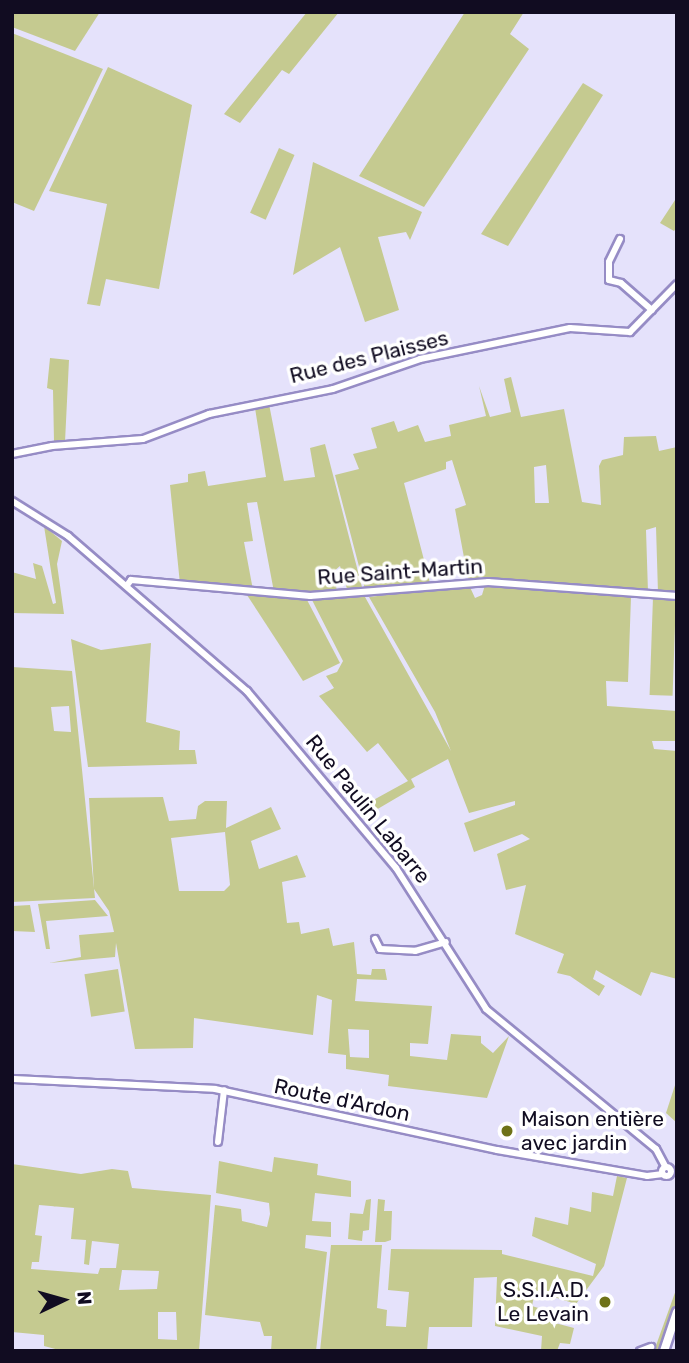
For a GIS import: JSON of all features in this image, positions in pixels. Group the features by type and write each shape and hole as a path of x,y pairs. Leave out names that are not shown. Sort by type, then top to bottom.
{"main road":[{"path":"664,1351 677,1312"}],"street":[{"path":"620,239 609,262 609,280 621,283 652,310"},
{"name":"Rue des Plaisses","path":"12,454 51,446 143,439 209,414 333,388 420,359 570,328 630,332 677,284"},
{"name":"Rue Paulin Labarre","path":"12,501 56,527 128,584 262,707 364,826 446,942 486,1009 656,1149 669,1172"},
{"name":"Rue Saint-Martin","path":"128,584 131,580 310,596 488,582 677,596"},
{"path":"375,939 380,950 415,951 446,942"},
{"name":"Route d'Ardon","path":"12,1079 224,1090 473,1146 647,1176 669,1172"},
{"path":"218,1142 224,1090"},
{"path":"640,1351 651,1347"}],"green space":[{"path":"12,12 100,12 75,51 12,27"},
{"path":"307,12 339,12 289,74 282,70 240,123 224,114"},
{"path":"465,12 524,12 510,34 529,49 424,207 359,176"},
{"path":"12,33 103,69 34,211 12,202"},
{"path":"108,67 192,105 159,289 106,279 100,306 87,304 107,204 49,191"},
{"path":"583,83 603,95 508,246 481,234"},
{"path":"279,148 295,155 266,220 250,213"},
{"path":"313,162 422,212 410,240 406,232 378,237 399,310 365,322 340,247 293,275"},
{"path":"677,197 677,227 674,231 660,223"},
{"path":"50,358 69,360 65,442 54,442 53,390 47,388"},
{"path":"511,377 521,417 564,409 582,502 601,505 599,466 602,460 623,455 624,437 656,436 659,451 677,447 677,594 658,593 656,527 646,530 648,592 468,579 455,509 466,505 452,460 446,462 446,469 404,483 430,583 366,593 335,475 359,469 353,454 377,448 371,428 394,421 398,432 418,425 425,442 451,436 449,425 486,416 479,386 490,417 511,412 504,379","holes":["546,465 549,503 535,503 534,467"]},
{"path":"269,404 284,481 315,477 310,448 325,444 363,591 348,592 340,566 334,571 337,592 274,592 257,502 247,503 253,541 244,542 253,590 180,584 170,485 188,482 188,474 205,471 208,486 266,477 255,408"},
{"path":"44,526 62,541 57,564 64,614 12,613 12,572 36,579 33,563 42,566 53,604 56,603"},
{"path":"469,585 475,598 482,595 485,585 631,597 628,682 606,681 607,706 677,711 677,741 652,741 654,749 677,751 677,979 651,972 641,996 596,970 593,979 605,986 599,996 570,976 557,973 564,954 515,934 526,885 506,890 497,854 530,839 522,834 474,852 464,823 515,805 515,801 469,813 448,759 411,779 415,787 364,817 357,809 408,781 378,743 367,752 319,696 334,688 326,676 337,672 343,661 311,598 365,597 451,751 435,712 369,597"},
{"path":"247,595 306,598 340,663 303,681"},
{"path":"653,597 676,598 673,696 650,695"},
{"path":"71,639 101,650 151,643 146,722 180,731 179,750 195,750 197,764 88,767"},
{"path":"12,667 72,671 95,898 12,902","holes":["69,706 71,732 54,731 51,707"]},
{"path":"163,797 169,821 196,819 198,806 205,801 227,801 226,828 271,807 281,829 251,841 259,869 297,855 306,877 282,882 287,923 299,922 301,934 329,928 333,946 354,942 357,974 371,975 372,969 385,969 387,980 357,979 355,1001 432,1006 428,1044 410,1043 410,1056 447,1060 451,1034 481,1036 481,1043 493,1053 509,1036 487,1098 388,1086 389,1075 346,1069 346,1055 328,1053 332,1000 317,995 313,1035 194,1018 193,1048 135,1049 116,943 115,957 49,963 81,957 79,935 114,932 109,911 94,889 89,798","holes":["225,832 230,885 224,891 179,891 171,838","348,1029 369,1030 369,1058 350,1057"]},
{"path":"95,900 108,916 46,921 50,949 46,949 38,904"},
{"path":"30,905 35,932 12,931 12,906"},
{"path":"118,969 125,1011 91,1017 84,974"},
{"path":"677,1079 677,1123 666,1113"},
{"path":"274,1157 318,1164 317,1175 351,1181 351,1197 315,1193 312,1221 331,1222 331,1237 306,1235 305,1248 327,1252 316,1351 271,1351 272,1336 264,1336 260,1322 205,1315 215,1205 241,1209 242,1221 267,1227 270,1214 269,1203 216,1193 219,1161 272,1172"},
{"path":"12,1164 81,1174 112,1169 128,1171 132,1188 211,1195 199,1351 63,1351 44,1346 44,1335 12,1332","holes":["39,1205 74,1208 71,1239 86,1240 84,1264 89,1265 92,1241 119,1244 116,1268 100,1268 98,1274 31,1269 32,1262 39,1262 42,1236 35,1235","122,1270 159,1271 157,1289 119,1290","158,1312 176,1312 177,1340 158,1339"]},
{"path":"617,1176 627,1178 604,1266 576,1304 535,1291 532,1306 557,1314 555,1323 574,1328 570,1344 560,1343 557,1351 541,1351 542,1336 495,1326 497,1277 474,1278 472,1327 429,1327 427,1351 320,1351 331,1245 382,1245 377,1308 387,1310 386,1326 406,1327 409,1292 388,1290 391,1249 502,1250 502,1254 593,1276 596,1264 532,1236 535,1217 568,1225 570,1207 591,1212 592,1192 613,1196"},
{"path":"371,1199 369,1230 363,1231 362,1241 348,1239 350,1213 363,1214 366,1200"},
{"path":"378,1199 385,1200 384,1211 392,1211 391,1240 385,1242 375,1242"},
{"path":"677,1287 677,1304 661,1351 654,1351"}],"place":[{"name":"Maison entière avec jardin","path":"507,1131"},
{"name":"S.S.I.A.D. Le Levain","path":"605,1302"}]}
